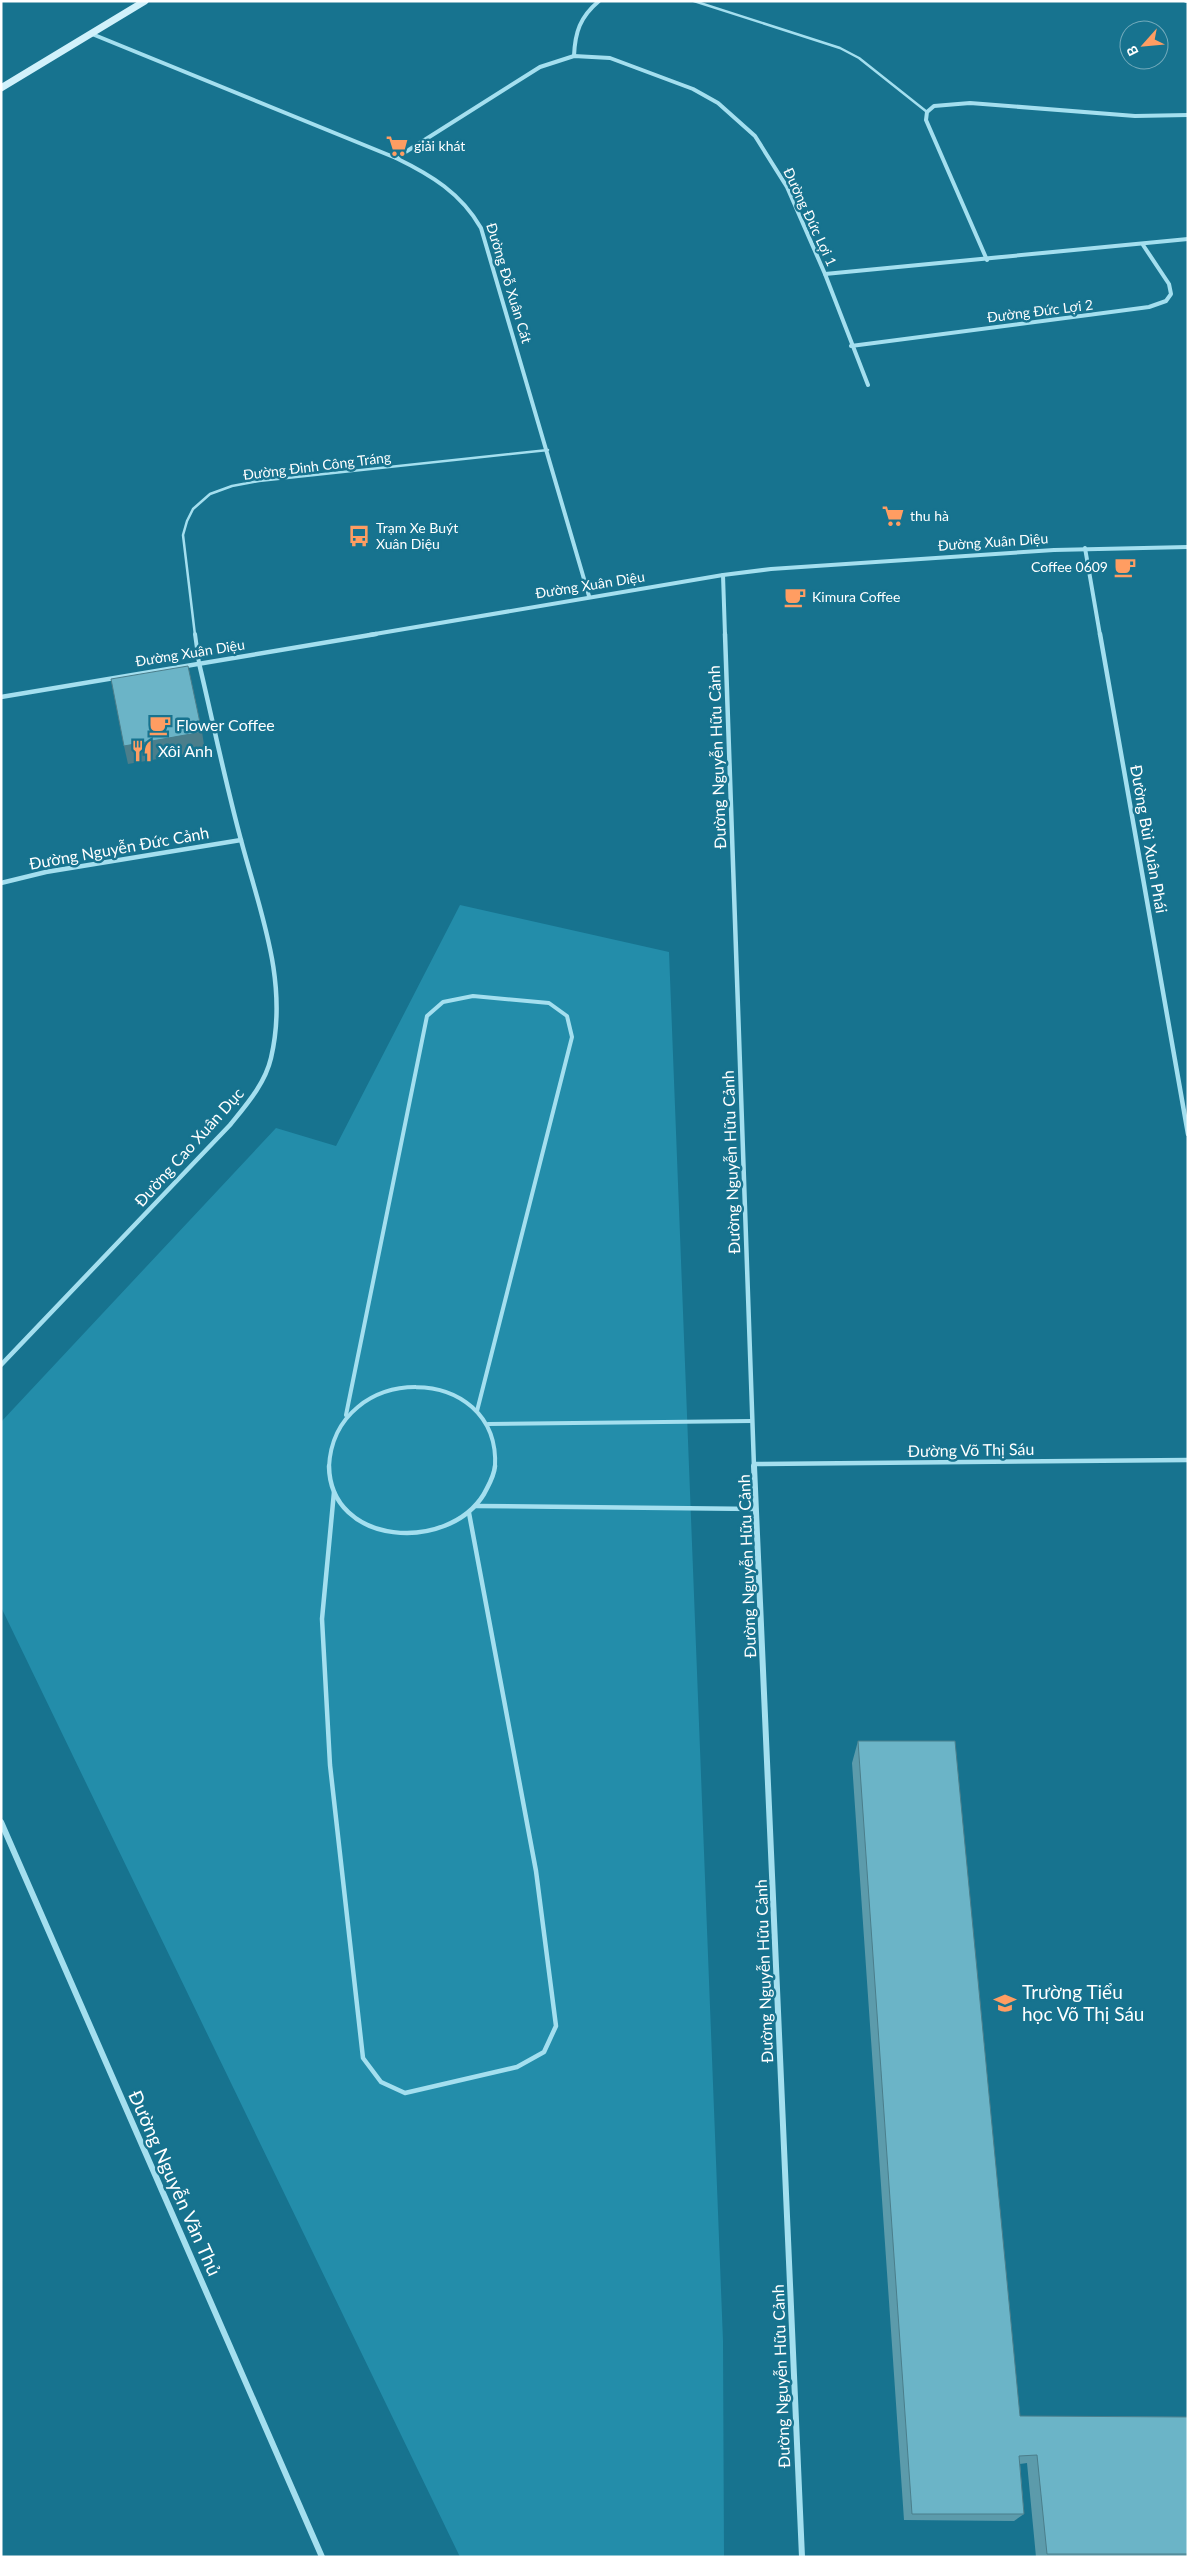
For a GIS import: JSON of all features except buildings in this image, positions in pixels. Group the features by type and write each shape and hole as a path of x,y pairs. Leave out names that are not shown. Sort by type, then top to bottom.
{"street":[{"path":"1,88 145,1"},
{"path":"574,56 576,27 581,17 599,1"},
{"name":"Đường Đỗ Xuân Cát","path":"92,34 396,158 436,178 457,195 475,215 481,228 548,450 589,596"},
{"name":"Đường Đức Lợi 1","path":"396,158 540,67 574,56 610,58 669,78 718,103 755,136 787,187 825,274 868,385"},
{"path":"987,260 926,120 927,112 934,106 970,103 1135,116 1188,115"},
{"path":"825,274 1143,245 1188,239"},
{"name":"Đường Đức Lợi 2","path":"852,346 1150,307 1166,301 1171,294 1169,284 1143,245"},
{"name":"Đường Xuân Diệu","path":"1,697 589,596 723,575 771,569 1085,548 1188,547"},
{"name":"Đường Bùi Xuân Phái","path":"1085,548 1188,1134"},
{"name":"Đường Nguyễn Hữu Cảnh","path":"723,575 752,1421 802,2557"},
{"name":"Đường Cao Xuân Dục","path":"1,1365 230,1125 261,1082 273,1051 278,1025 279,993 273,950 242,840 199,663"},
{"name":"Đường Nguyễn Đức Cảnh","path":"1,883 46,872 242,840"},
{"name":"Đường Võ Thị Sáu","path":"755,1464 1188,1460"},
{"name":"Đường Nguyễn Văn Thủ","path":"1,1822 322,2557"}],"lane":[{"path":"694,1 840,48 859,58 927,112"},
{"name":"Đường Đinh Công Tráng","path":"199,663 183,534 187,518 196,504 212,493 259,481 548,450"},
{"path":"469,1513 536,1871 556,2026 544,2052 517,2067 405,2092 381,2082 363,2058 330,1765 322,1619 334,1492 328,1466 332,1439 346,1415 427,1016 443,1002 473,996 549,1003 568,1016 572,1037 477,1411"},
{"path":"334,1492 353,1515 379,1529 410,1534 442,1528 469,1513 476,1506 492,1479 496,1451 488,1424 477,1411 455,1395 428,1387 398,1387 370,1397 346,1415"},
{"path":"488,1424 752,1421"},
{"path":"476,1506 757,1509"}],"shaded area":[{"path":"460,905 669,952 723,2341 724,2557 460,2557 1,1607 1,1422 276,1128 336,1146"}],"place":[{"name":"giải khát","path":"397,146"},
{"name":"thu hà","path":"893,516"},
{"name":"Trạm Xe Buýt Xuân Diệu","path":"359,536"},
{"name":"Coffee 0609","path":"1125,567"},
{"name":"Kimura Coffee","path":"795,597"},
{"name":"Flower Coffee","path":"160,725"},
{"name":"Xôi Anh","path":"142,751"},
{"name":"Trường Tiểu học Võ Thị Sáu","path":"1005,2003"}]}
